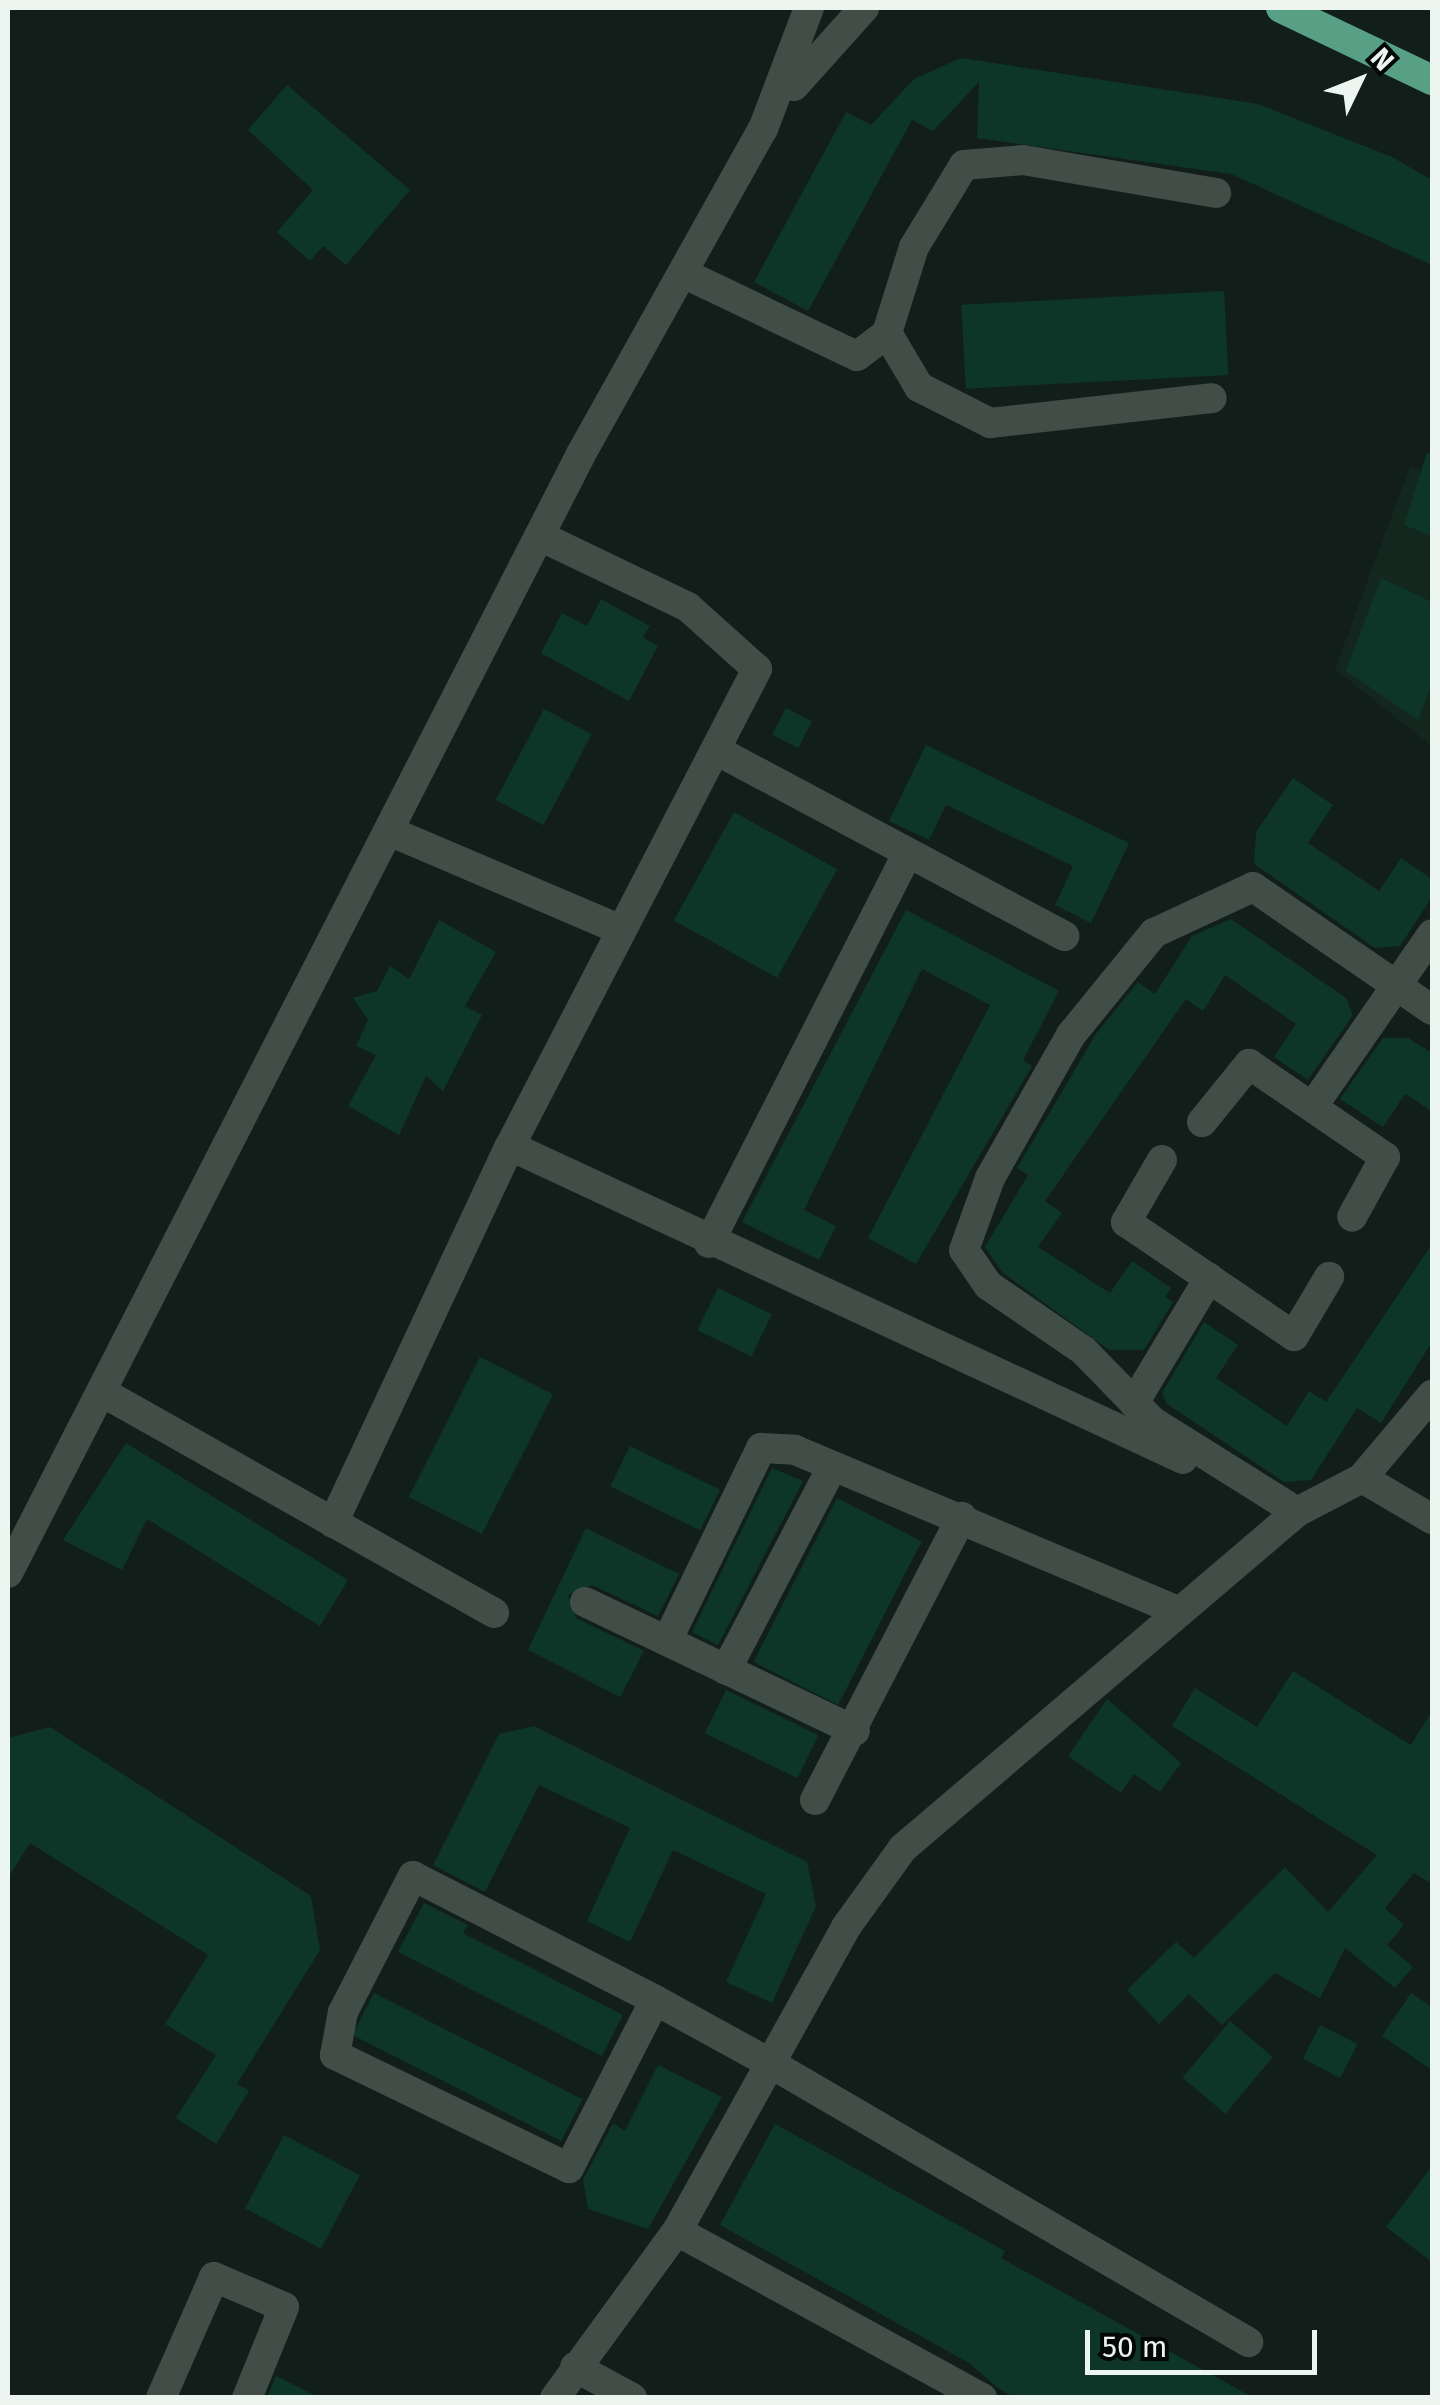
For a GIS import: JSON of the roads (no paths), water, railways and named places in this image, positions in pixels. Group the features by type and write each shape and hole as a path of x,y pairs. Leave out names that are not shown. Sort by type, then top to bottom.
{"main road":[{"path":"1281,8 1432,80"}],"street":[{"path":"8,1573 540,536 687,275 763,129 809,8"},
{"path":"763,129 864,8"},
{"path":"687,275 857,356 887,333 914,247 964,165 1022,160 1216,193"},
{"path":"887,333 919,387 990,423 1212,398"},
{"path":"333,1523 510,1146 757,670 744,650 688,607 540,536"},
{"path":"716,750 1064,936"},
{"path":"389,831 621,930"},
{"path":"709,1243 907,855"},
{"path":"1298,1512 1134,1403 1084,1351 988,1285 964,1250 990,1178 1071,1035 1154,933 1253,887 1432,1010"},
{"path":"1313,1106 1400,989 1432,934"},
{"path":"1202,1122 1248,1064 1385,1157 1352,1217"},
{"path":"510,1146 709,1243 1298,1512"},
{"path":"1162,1160 1126,1222 1294,1336 1329,1277"},
{"path":"1134,1403 1208,1278"},
{"path":"102,1392 494,1613"},
{"path":"555,2398 677,2231 775,2066 846,1927 902,1848 1176,1610 1298,1512 1362,1478 1432,1395"},
{"path":"667,1640 761,1448 796,1450 1176,1610"},
{"path":"726,1670 832,1467"},
{"path":"1362,1478 1432,1520"},
{"path":"815,1800 855,1731 962,1517"},
{"path":"585,1602 855,1731"},
{"path":"655,2000 569,2168 336,2055 343,2012 413,1876 655,2000 775,2066 1248,2342"},
{"path":"677,2231 982,2398"},
{"path":"161,2398 214,2277 284,2307 247,2398"},
{"path":"575,2366 632,2398"}]}
